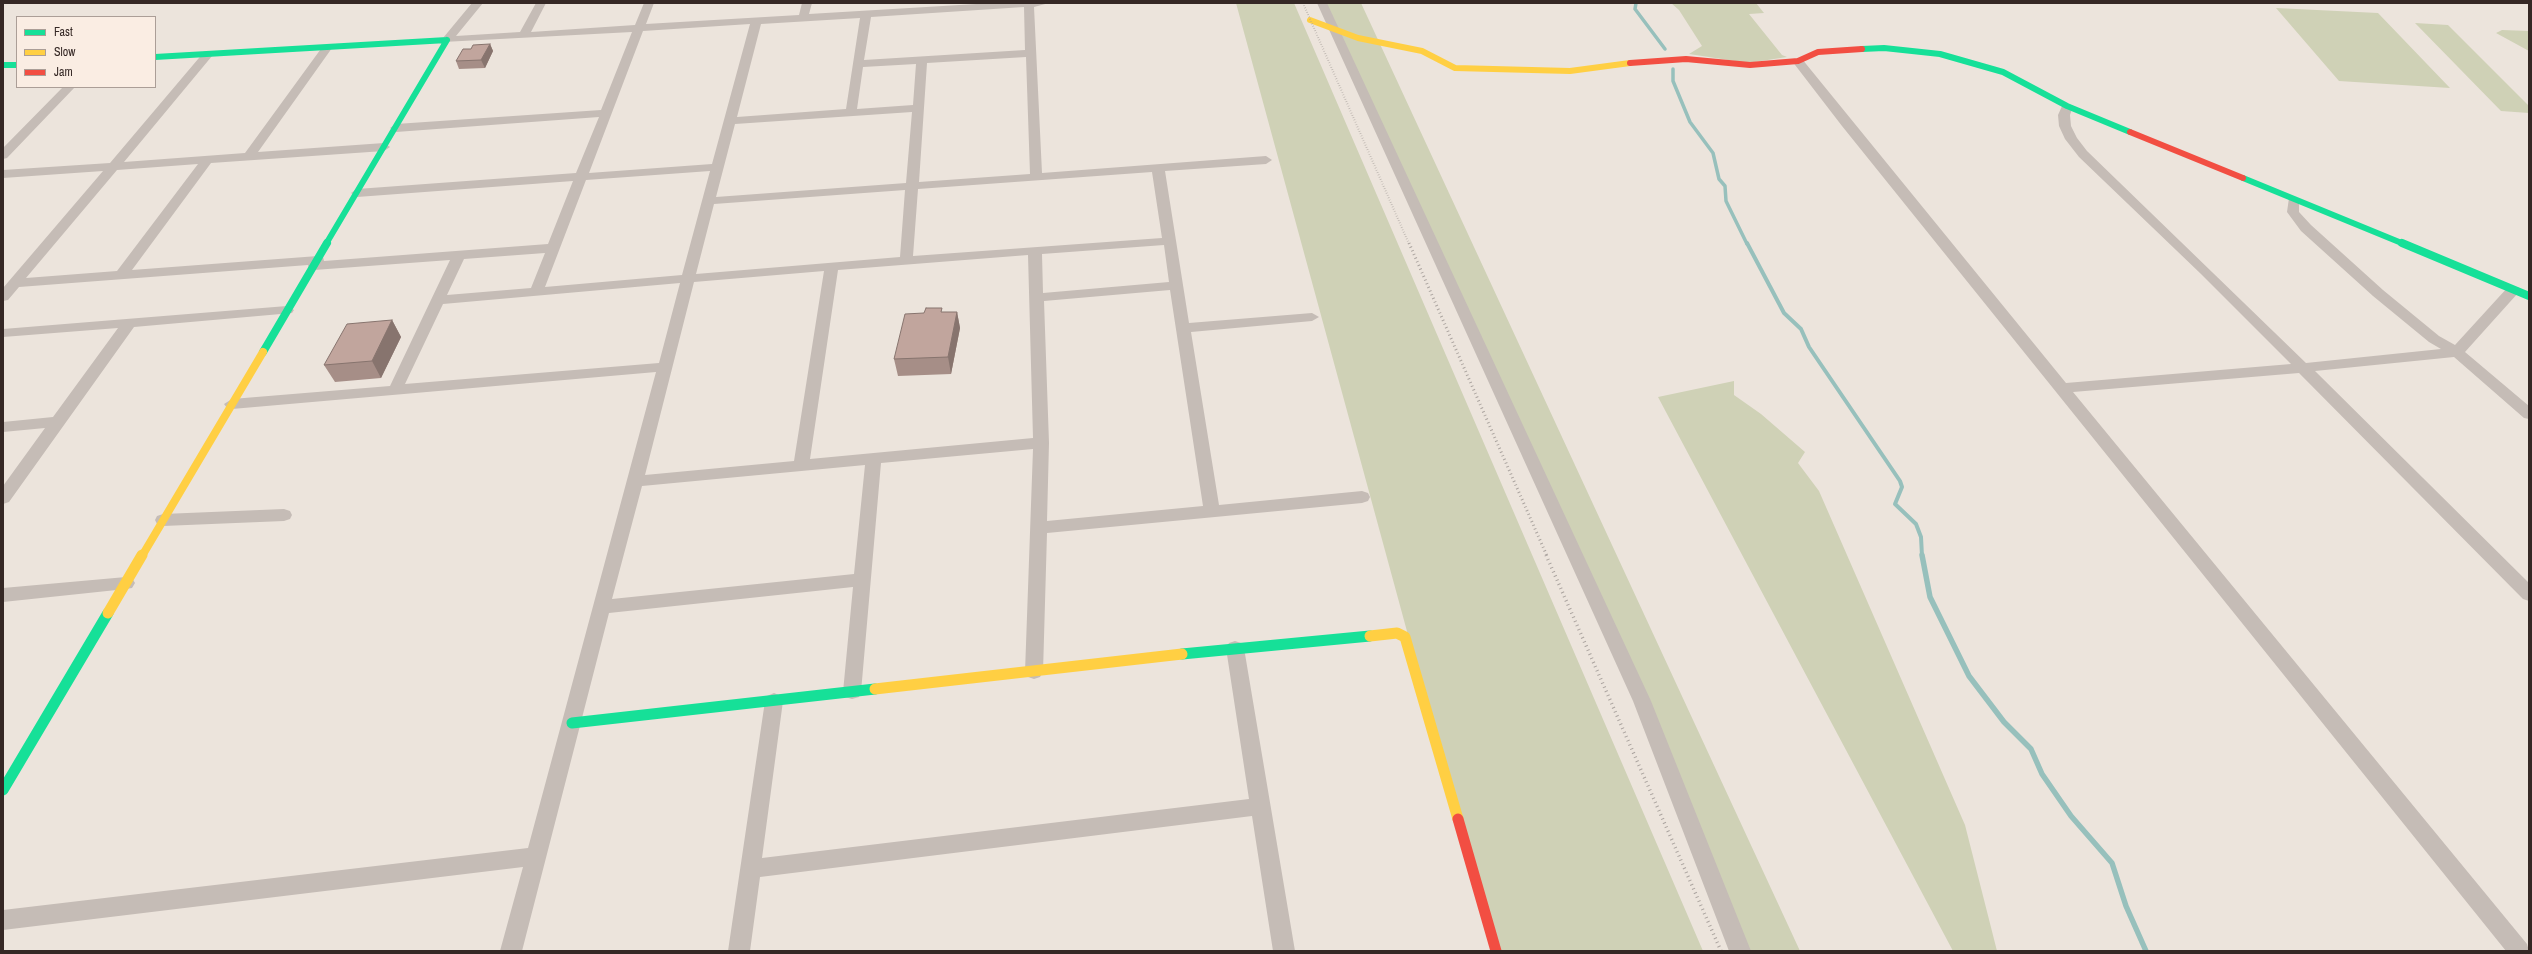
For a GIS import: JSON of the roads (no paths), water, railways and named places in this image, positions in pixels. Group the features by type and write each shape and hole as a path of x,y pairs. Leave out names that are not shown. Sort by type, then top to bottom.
{"street":[{"path":"3,790 447,40 478,3"},
{"path":"524,35 541,3"},
{"path":"536,292 649,3"},
{"path":"803,18 807,3"},
{"path":"156,57 327,48 866,14 908,7 1044,3"},
{"path":"1322,3 1338,32 1642,701 1740,951"},
{"path":"1029,4 1036,177"},
{"path":"851,112 866,14"},
{"path":"1310,20 1338,32 1415,49 1455,68 1482,70 1570,71 1663,59 1686,59 1750,65 1798,61 1818,52 1884,48 1914,50 1966,60 2004,72 2067,106 2294,201 2529,296"},
{"path":"511,951 756,21"},
{"path":"248,157 327,48"},
{"path":"858,64 1031,53"},
{"path":"3,297 208,54"},
{"path":"906,262 922,60"},
{"path":"1798,61 2060,388 2519,951"},
{"path":"3,65 16,65"},
{"path":"3,155 68,88"},
{"path":"2067,106 2064,115 2065,126 2071,140 2083,154 2206,271 2301,368 2529,594"},
{"path":"730,121 918,108"},
{"path":"396,128 606,113"},
{"path":"3,174 384,147"},
{"path":"121,275 208,160"},
{"path":"709,201 1266,160"},
{"path":"357,193 718,167"},
{"path":"1158,168 1212,512"},
{"path":"2294,201 2293,212 2306,228 2408,319 2434,339 2457,352 2529,414"},
{"path":"437,300 832,266 906,262 1170,241"},
{"path":"15,283 554,248"},
{"path":"1034,672 1041,443 1035,252"},
{"path":"395,390 459,255"},
{"path":"801,466 832,266"},
{"path":"1036,298 1176,285"},
{"path":"2060,388 2301,368 2457,352 2513,290"},
{"path":"3,333 287,310"},
{"path":"1183,328 1312,317"},
{"path":"3,498 129,323"},
{"path":"232,404 665,367"},
{"path":"3,427 58,422"},
{"path":"635,481 1041,443"},
{"path":"852,692 873,459"},
{"path":"1038,528 1362,497"},
{"path":"163,520 284,515"},
{"path":"602,607 862,580"},
{"path":"3,595 126,583"},
{"path":"572,723 1034,672 1235,648 1397,632 1405,637 1496,951"},
{"path":"1235,648 1284,951"},
{"path":"739,951 774,701"},
{"path":"751,869 1261,806"},
{"path":"3,920 537,856"}],"waterway":[{"path":"1636,3 1635,9 1665,49"},
{"path":"1673,69 1673,81 1690,122 1713,153 1719,179 1725,186 1726,201 1747,244"},
{"path":"1747,243 1784,313 1801,329 1809,347 1900,481 1902,487 1895,504 1916,524 1921,537 1922,556"},
{"path":"1922,555 1930,597 1969,676 2004,722 2031,749 2042,774 2071,816 2112,863 2126,906 2146,951"}],"railway":[{"path":"1303,3 1409,244"},
{"path":"1409,243 1547,556"},
{"path":"1546,555 1721,951"}]}
